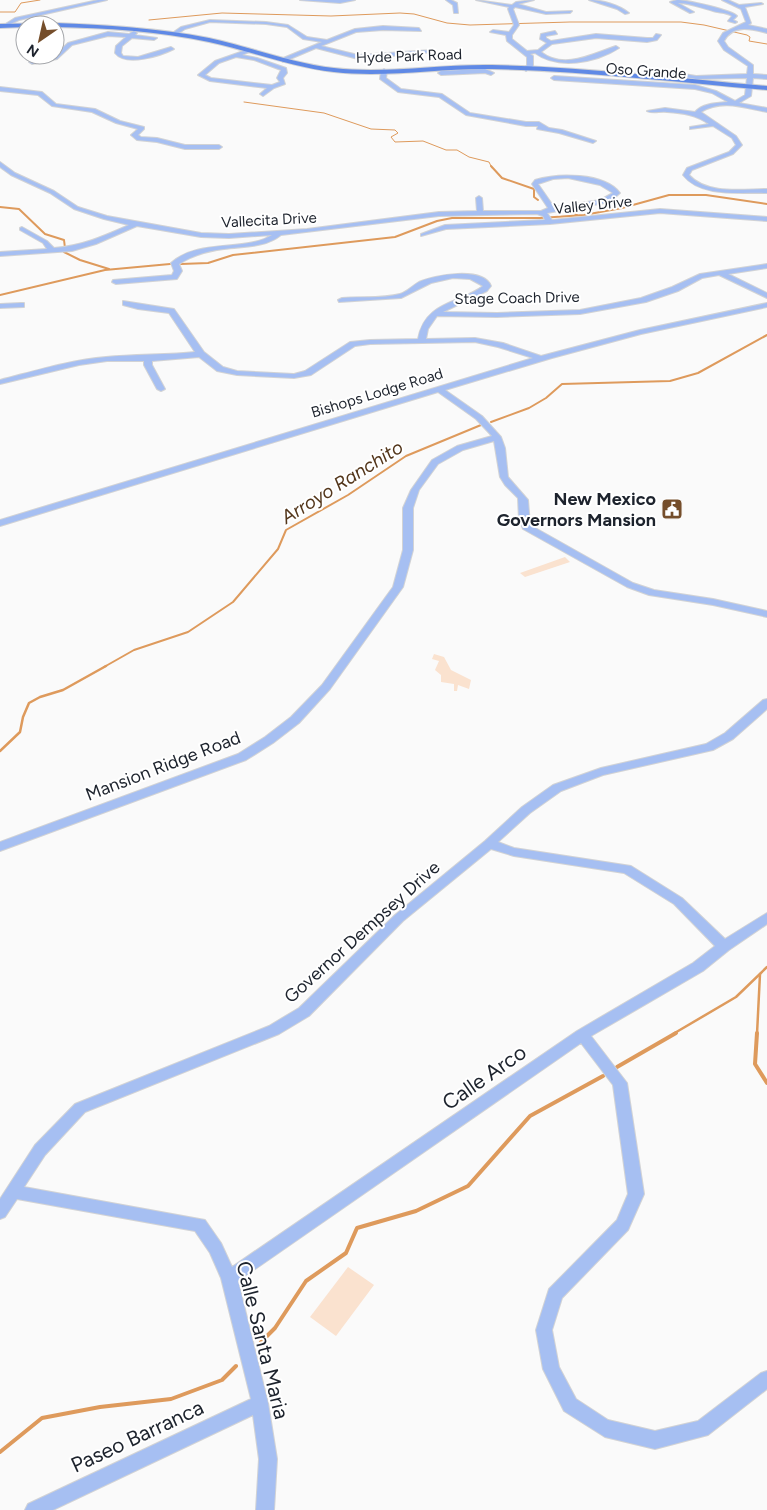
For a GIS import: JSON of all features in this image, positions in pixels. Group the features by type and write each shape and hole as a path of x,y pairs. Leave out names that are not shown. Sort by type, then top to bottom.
{"main road":[{"name":"Hyde Park Road","path":"65,26 174,34 251,50 283,60 335,70 487,71 527,66 748,89 767,88"}],"street":[{"path":"3,25 17,19 105,0"},
{"path":"302,0 353,0"},
{"path":"450,1 462,0"},
{"path":"478,0 552,13 570,12"},
{"path":"527,66 530,58 510,42 510,34 516,23 510,10 513,5 532,0"},
{"path":"595,0 619,8 627,13"},
{"path":"697,12 672,2 678,0 701,4 715,10 732,13 735,16 730,20 767,31"},
{"path":"724,0 745,10 747,25"},
{"path":"450,1 456,6 456,12"},
{"path":"740,6 765,4"},
{"path":"535,10 549,7"},
{"path":"174,34 188,26 210,21 266,22 288,26 305,38 328,42"},
{"path":"698,114 704,108 733,102 748,96 751,67 722,44 722,38 729,32 747,25"},
{"path":"283,60 342,35 368,29 418,30"},
{"path":"137,30 119,46 118,53 121,57 138,60 171,49"},
{"path":"493,32 510,34"},
{"path":"550,43 543,39 544,35 555,33"},
{"path":"65,49 70,44 108,34 154,38"},
{"path":"525,53 537,52 550,43 596,36 647,40 655,39 658,35"},
{"path":"317,47 345,56 358,57 432,52"},
{"path":"537,52 545,60 562,62 594,56 616,48"},
{"path":"251,50 215,63 200,75 210,79 272,87"},
{"path":"236,56 282,68 284,72 280,78 283,83 272,87 263,94"},
{"path":"384,71 383,79 400,91 440,95 468,114 526,124 533,128 546,128 593,141"},
{"path":"441,74 487,71"},
{"path":"672,74 714,79 750,76 767,77"},
{"name":"Oso Grande","path":"554,78 695,87 713,92 743,106 767,110"},
{"path":"574,80 576,86"},
{"path":"0,89 40,93 53,104 96,110 117,122 150,128"},
{"path":"650,111 665,110 698,114 736,139 739,144 739,147 731,153 689,169 686,173 687,178 709,188 767,191"},
{"path":"692,128 712,125"},
{"path":"142,128 134,134 134,137 185,147 219,147"},
{"name":"Vallecita Drive","path":"0,164 5,169 52,192 76,208 106,218 215,236 329,229 434,214 480,213 546,217"},
{"path":"546,217 552,209 602,201 611,198 617,193 610,187 578,176 557,176 537,181 535,184 552,209"},
{"path":"479,198 480,213"},
{"name":"Valley Drive","path":"423,235 445,227 546,217 664,211 767,219"},
{"path":"0,254 72,249 94,243 136,224"},
{"path":"22,229 45,242 52,250"},
{"path":"116,282 174,277 178,271 175,263 182,258 230,246 263,243 280,233"},
{"name":"Stage Coach Drive","path":"436,314 497,315 580,312 643,300 675,290 700,276 767,266"},
{"path":"720,274 767,296"},
{"path":"342,300 400,296 424,283 450,276 475,278 486,284 482,290 445,307 436,314 423,330 422,340"},
{"path":"126,303 138,308 171,311 201,354 220,368 237,373 294,376 308,373 353,344 422,340 478,341 539,358"},
{"path":"0,306 21,305"},
{"name":"Bishops Lodge Road","path":"4,522 539,358 640,332 767,305"},
{"path":"0,382 79,363 107,359 148,359 201,354"},
{"path":"148,359 148,365 161,388"},
{"path":"438,389 484,422 497,437 503,457 504,477 509,486 522,497 524,502 522,520 526,527 630,585 652,593 713,602 767,614"},
{"name":"Mansion Ridge Road","path":"0,847 242,757 269,740 295,720 326,687 398,587 408,550 408,508 415,490 435,462 460,448 497,437"},
{"path":"0,512 4,522"},
{"name":"Governor Dempsey Drive","path":"0,1212 40,1150 80,1108 274,1030 304,1012 399,918 489,844 526,810 557,788 601,772 709,747 729,736 767,703"},
{"path":"489,844 514,852 627,869 678,901 724,946"},
{"name":"Calle Arco","path":"229,1278 582,1035 698,967 724,946 767,918"},
{"path":"582,1035 620,1083 636,1194 623,1225 554,1294 544,1330 551,1369 570,1405 605,1428 655,1440 702,1428 767,1379"},
{"name":"Calle Santa Maria","path":"14,1192 200,1225 216,1248 229,1278 260,1402 268,1459 265,1510"},
{"name":"Paseo Barranca","path":"34,1510 260,1402"}],"shaded area":[{"path":"565,557 570,562 525,577 520,573"},
{"path":"434,654 444,657 451,670 471,680 469,689 458,685 457,691 454,691 454,684 441,682 441,675 435,670 439,661 432,659"},
{"path":"348,1267 374,1285 336,1336 310,1317"}],"waterway":[{"path":"0,12 15,12 21,3 40,0"},
{"path":"149,20 222,13 331,16 400,13 414,14 447,23 470,25 570,22 681,22 704,25 747,35 750,37 749,41 767,44"},
{"path":"244,102 324,113 371,129 395,130 398,133 391,137 395,142 423,141 446,150 457,150 469,157 489,162 491,166"},
{"path":"491,166 502,178 534,189 534,197 538,200"},
{"path":"181,264 208,263 233,255 395,237 437,221 452,218 540,218 584,215 622,208 669,195 706,195 767,204"},
{"path":"0,207 19,209 45,234 64,240 65,248"},
{"path":"569,209 577,215"},
{"path":"64,252 80,260 109,269"},
{"path":"0,295 105,270 170,264"},
{"path":"491,422 529,408 546,398 562,384 670,381 698,373 767,335"},
{"name":"Arroyo Ranchito","path":"104,667 134,650 188,632 233,602 278,549 286,530 348,495 406,456 481,425"},
{"name":"Arroyo Ranchito","path":"0,751 20,732 23,717 29,703 40,697 63,690 106,666"},
{"path":"673,1034 736,997 767,967"},
{"path":"757,1034 760,974"},
{"path":"617,1067 676,1033"},
{"path":"757,1033 755,1064 767,1083"},
{"path":"261,1342 275,1328 306,1281 346,1253 357,1228 416,1211 468,1186 530,1116 603,1076"},
{"path":"0,1452 42,1418 100,1407 171,1399 222,1380 236,1366"}],"place":[{"name":"New Mexico Governors Mansion","path":"672,509"}]}
